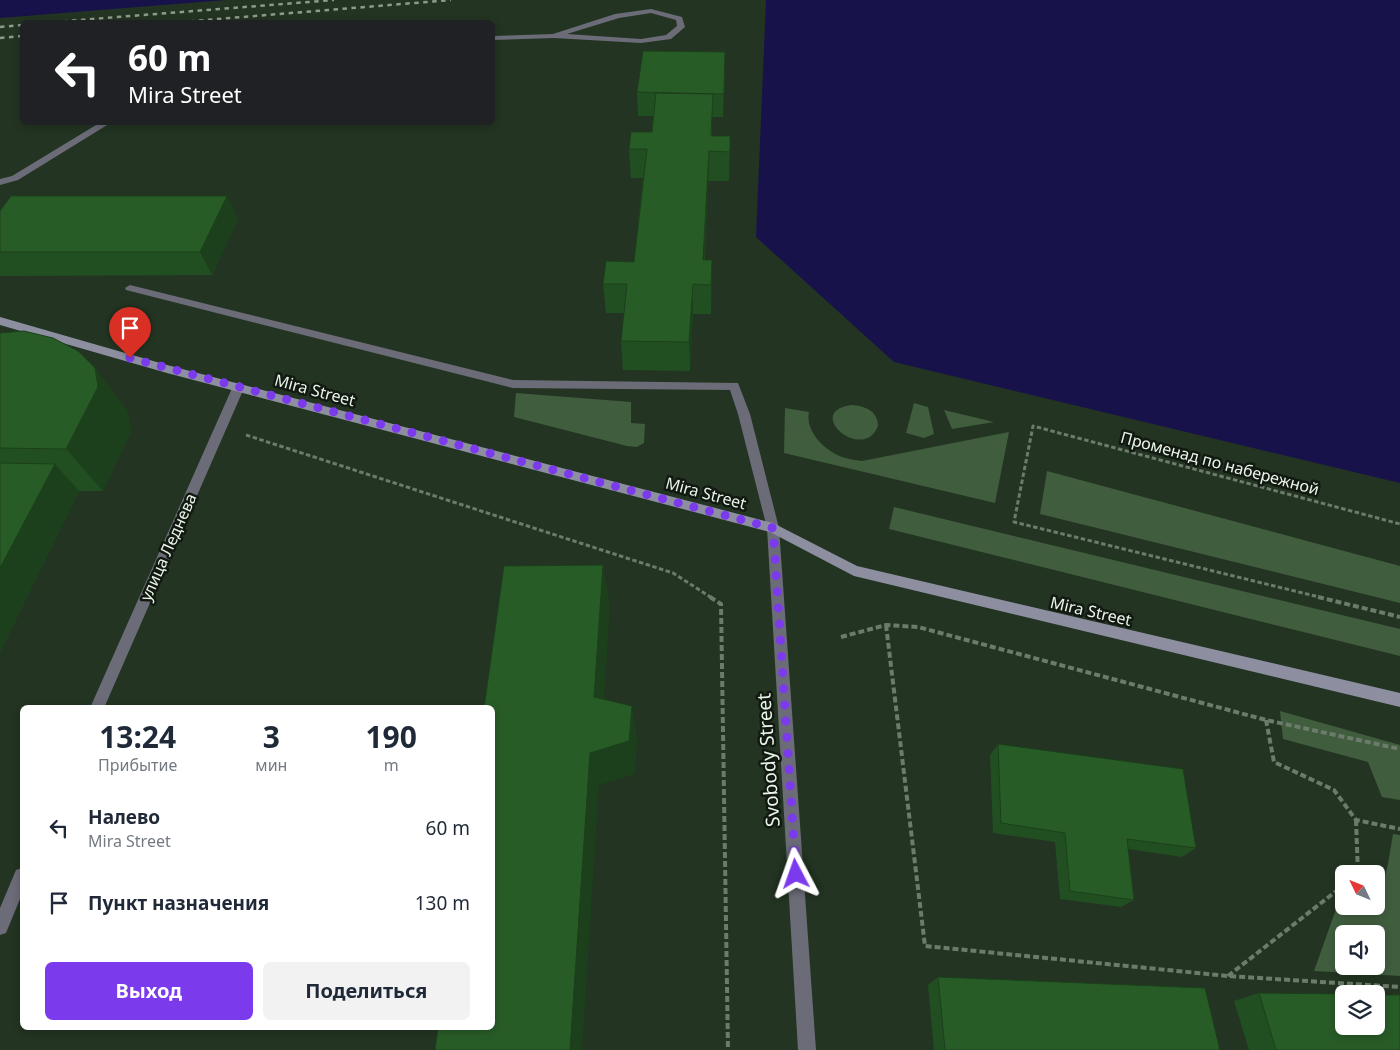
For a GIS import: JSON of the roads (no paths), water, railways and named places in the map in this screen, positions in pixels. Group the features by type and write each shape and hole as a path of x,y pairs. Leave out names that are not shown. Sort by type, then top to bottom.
{"street":[{"path":"495,38 554,36 641,41 668,37 681,27 679,19 651,11 618,16 554,36"},
{"path":"0,182 15,178 103,125"},
{"name":"Svobody Street","path":"130,288 513,384 734,386 744,414 773,528 807,1050"},
{"name":"Mira Street","path":"0,321 167,369 240,386 773,528 854,571 1400,700"},
{"name":"улица Леднева","path":"98,705 240,386"},
{"path":"0,927 20,881"}],"railway":[{"path":"79,20 334,0"},
{"path":"206,20 451,0"},
{"path":"0,27 20,25"},
{"path":"0,38 20,36"}]}
